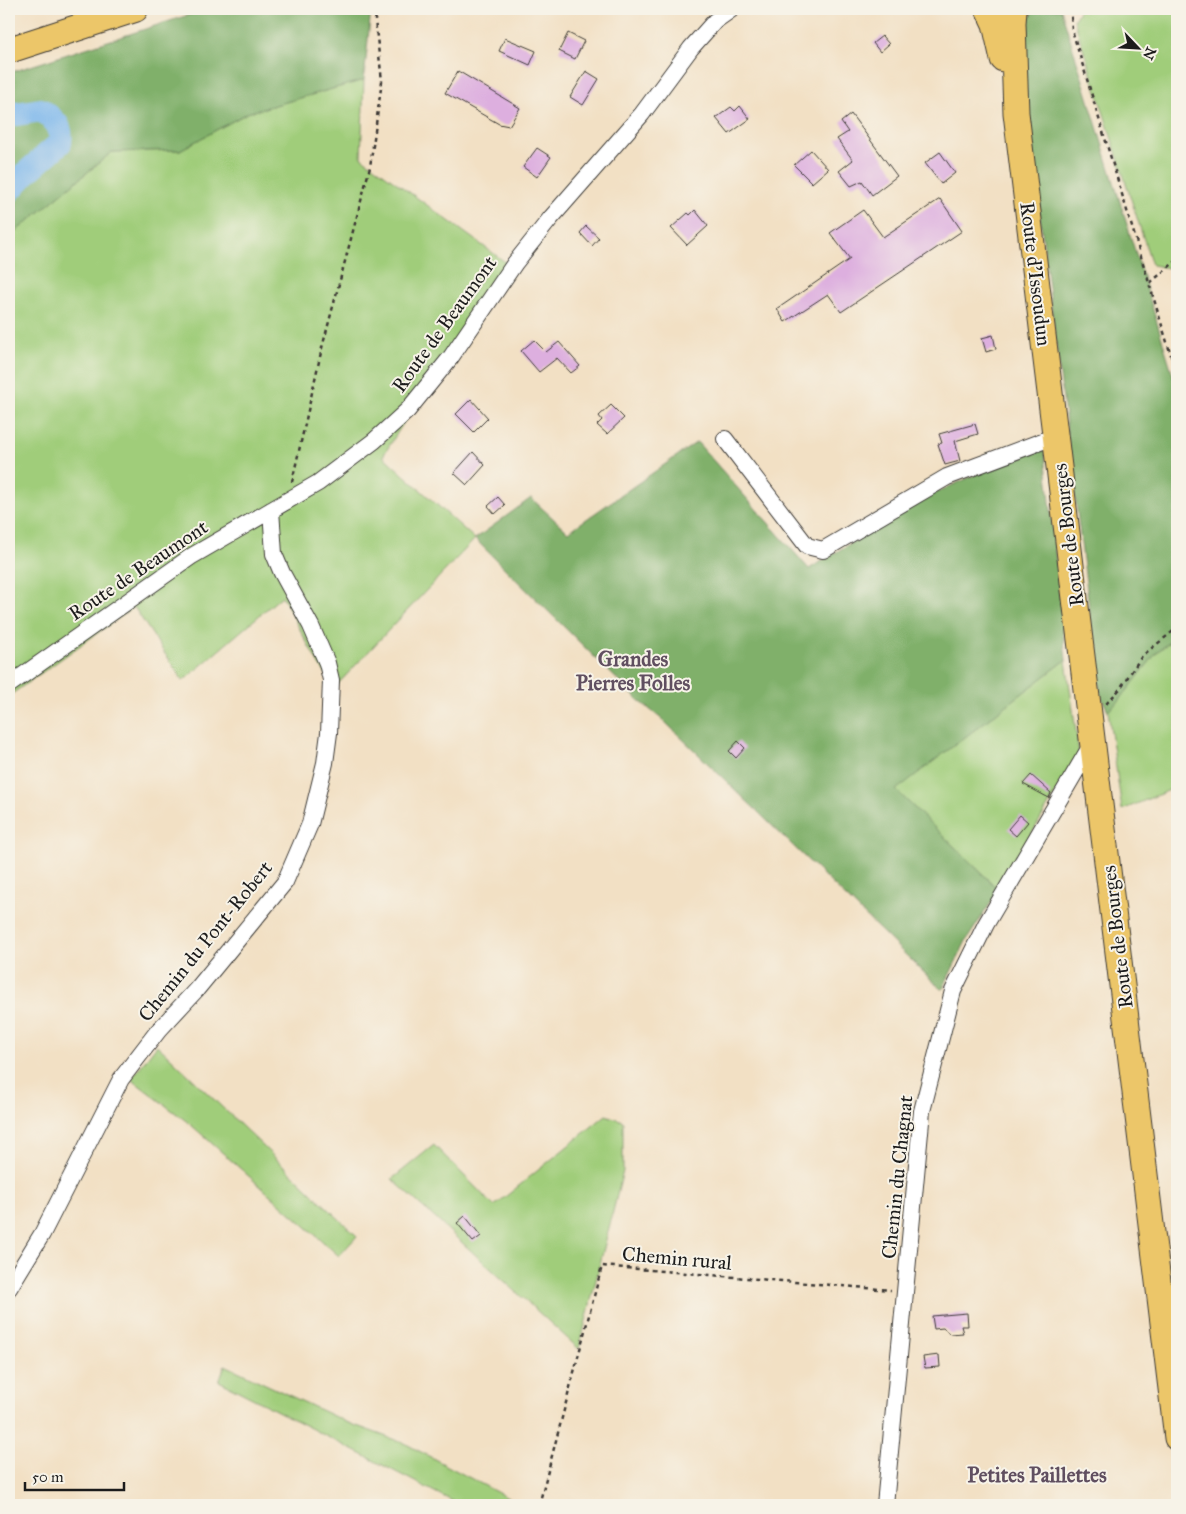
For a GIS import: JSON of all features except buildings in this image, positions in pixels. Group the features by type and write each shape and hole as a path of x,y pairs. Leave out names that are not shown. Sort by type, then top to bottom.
{"highway":[{"path":"9,31 77,9"},
{"path":"9,50 135,9"}],"main road":[{"name":"Route d'Issoudun","path":"988,9 995,24 1016,113"},
{"name":"Route d'Issoudun","path":"1014,9 1016,113 1056,436"},
{"name":"Route de Bourges","path":"1056,436 1177,1438"}],"street":[{"name":"Route de Beaumont","path":"9,685 192,556 318,483 374,441 408,410 451,357 531,242 642,114 691,48 715,21 732,9"},
{"path":"725,439 807,546 823,550 947,477 1056,436"},
{"name":"Chemin du Pont-Robert","path":"9,1288 42,1234 121,1079 158,1031 197,989 285,882 310,824 325,763 329,733 331,680 311,626 282,573 274,554 271,510"},
{"name":"Chemin du Chagnat","path":"885,1505 907,1292 922,1111 953,991 986,924 1092,730"}],"path":[{"path":"288,500 322,348 370,167 382,81 375,20 378,9"},
{"path":"1073,9 1071,14 1072,30 1177,375"},
{"path":"1149,283 1177,260"},
{"path":"1092,730 1142,656 1177,628"},
{"name":"Chemin rural","path":"539,1505 602,1266 907,1292"}],"green space":[{"path":"207,9 371,9 364,80 247,113 180,150 112,152 9,237 9,73"},
{"path":"1035,9 1061,9 1177,388 1177,636 1157,652 1119,701 1108,711 1100,694 1026,105 1021,30"},
{"path":"1080,9 1177,9 1177,265 1174,269 1152,265 1074,20"},
{"path":"364,80 361,157 508,264 448,351 383,456 475,539 336,686 319,665 282,596 183,681 134,607 9,696 9,237 112,152 180,150 247,113"},
{"path":"697,442 809,569 918,501 1044,443 1066,660 896,790 999,890 966,941 942,990 664,721 636,698 475,539 531,498 568,532"},
{"path":"1177,636 1177,787 1122,810 1108,711 1119,701 1157,652"},
{"path":"1066,660 1079,753 999,890 895,790"},
{"path":"157,1045 357,1236 339,1256 190,1124 131,1079"},
{"path":"606,1115 623,1121 623,1171 579,1349 392,1179 434,1145 494,1206"},
{"path":"225,1365 346,1422 406,1444 521,1505 460,1505 219,1381"}],"waterway":[{"path":"9,112 17,114 41,110 59,127 61,137 60,143 9,191"}],"district":[{"name":"Grandes Pierres Folles","path":"633,671"},
{"name":"Petites Paillettes","path":"1037,1475"}]}
